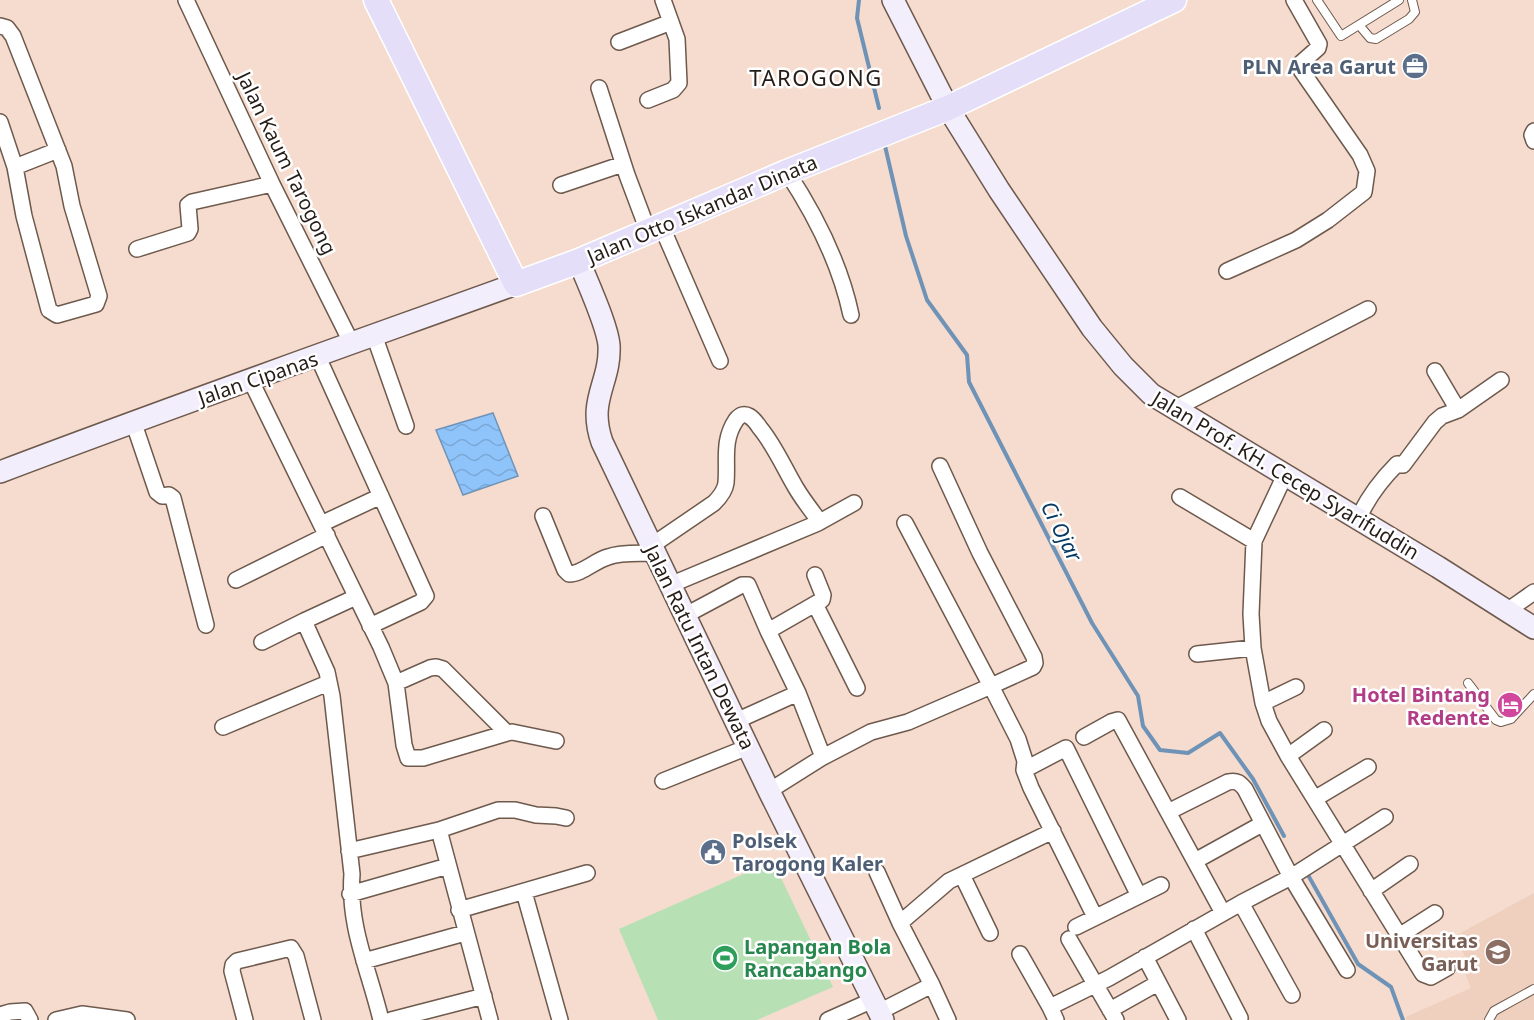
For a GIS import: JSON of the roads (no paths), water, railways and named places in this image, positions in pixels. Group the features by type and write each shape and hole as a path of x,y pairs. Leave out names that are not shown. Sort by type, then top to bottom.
{"main road":[{"path":"376,0 516,284"},
{"name":"Jalan Otto Iskandar Dinata","path":"516,284 579,261 787,172 948,108 1174,0"}],"street":[{"name":"Jalan Kaum Tarogong","path":"186,0 272,184 352,344"},
{"path":"648,100 673,90 679,83 677,39 663,0"},
{"path":"1227,271 1296,240 1358,198 1366,186 1367,171 1360,155 1301,70 1301,63 1318,48 1319,44 1294,0"},
{"name":"Jalan Prof. KH. Cecep Syarifuddin","path":"898,2 948,108 999,190 1092,328 1151,394 1534,628"},
{"path":"619,42 670,22"},
{"path":"0,26 7,28 13,36 64,166 72,206 99,296 96,304 57,315 49,310 24,216 15,168 0,122"},
{"path":"599,88 623,164 720,361"},
{"path":"1534,131 1532,135 1534,141"},
{"path":"15,168 58,150"},
{"path":"561,185 623,164"},
{"path":"787,172 818,223 845,286 852,315"},
{"path":"137,249 188,234 190,229 188,205 192,202 272,184"},
{"name":"Jalan Ratu Intan Dewata","path":"579,261 609,344 607,365 598,398 597,427 614,468 768,791 878,1010"},
{"name":"Jalan Cipanas","path":"0,472 133,421 251,381 516,284"},
{"path":"1174,409 1368,309"},
{"path":"374,335 406,426"},
{"path":"318,357 426,596 422,602 370,626"},
{"path":"1435,371 1458,410"},
{"path":"1358,519 1366,500 1376,487 1398,464 1403,465 1434,422 1458,410 1501,380"},
{"path":"251,381 381,647 396,683 404,745 408,758 423,758 512,732 556,741"},
{"path":"543,516 568,574 574,574 604,558 653,549 714,503 722,494 726,483 726,445 730,429 739,416 743,415 751,416 764,432 796,489 820,522"},
{"path":"133,421 157,492 162,496 169,495 173,498 206,625"},
{"path":"768,791 871,732 909,722 1033,667 1035,663 940,466"},
{"path":"1285,476 1254,541 1251,614 1253,648 1263,703 1269,721 1288,756 1425,976 1435,976 1447,968"},
{"path":"236,580 381,496"},
{"path":"1180,497 1254,541"},
{"path":"670,585 820,522 854,503"},
{"path":"905,523 1018,739 1026,761 1024,770 1095,917"},
{"path":"768,631 822,600 823,596 815,575"},
{"path":"684,616 745,584 750,589 798,693 824,757"},
{"path":"1507,611 1534,592"},
{"path":"262,642 356,597"},
{"path":"815,604 857,688"},
{"path":"304,621 327,672 352,874 350,894 352,915 381,1020"},
{"path":"1197,654 1253,648"},
{"path":"396,683 430,668 443,669 507,733"},
{"path":"223,727 328,683"},
{"path":"1263,703 1296,687"},
{"path":"736,721 798,693"},
{"path":"1024,770 1118,720 1223,913"},
{"path":"1288,756 1324,730"},
{"path":"1074,743 1139,896"},
{"path":"663,781 748,747"},
{"path":"1316,798 1368,767"},
{"path":"1168,812 1234,780 1239,782 1245,789 1291,877 1347,970"},
{"path":"349,851 439,830 498,810 514,810 566,818"},
{"path":"1020,954 1053,1014 1094,985 1291,877 1385,818"},
{"path":"1195,861 1262,824"},
{"path":"439,830 490,1020"},
{"path":"900,922 942,886 1053,831"},
{"path":"1371,891 1410,864"},
{"path":"350,894 448,866"},
{"path":"877,872 948,1020"},
{"path":"459,910 587,873"},
{"path":"962,875 990,933"},
{"path":"1158,983 1113,1015 1094,985 1073,933 1095,917 1161,885"},
{"path":"524,892 560,1020"},
{"path":"1241,903 1292,995"},
{"path":"1399,936 1435,913"},
{"path":"1194,929 1240,1018"},
{"path":"364,961 465,933"},
{"path":"245,1020 232,971 233,964 237,961 291,948 296,956 313,1020"},
{"path":"1145,957 1178,1020"},
{"path":"828,1020 878,1010 932,985"},
{"path":"391,1020 484,996"},
{"path":"0,1015 26,1011 30,1020"},
{"path":"57,1020 81,1014 127,1020"}],"lane":[{"path":"1317,0 1341,36 1399,0"},
{"path":"1359,25 1370,38 1376,39 1409,19 1415,12 1412,0"},
{"path":"1467,683 1496,720 1501,722 1511,719 1534,694"},
{"path":"1489,1020 1494,1011 1534,989"}],"water":[{"path":"493,413 518,476 463,495 436,430"}],"waterway":[{"path":"859,0 857,18 879,108"},
{"name":"Ci Ojar","path":"885,146 906,236 927,300 967,355 969,382 1092,623 1138,696 1143,726 1160,750 1188,753 1220,733 1253,779 1284,836"},
{"name":"Ci Ojar","path":"1308,875 1358,964 1391,987 1403,1020"}],"place":[{"name":"PLN Area Garut","path":"1415,66"},
{"name":"Hotel Bintang Redente","path":"1510,705"},
{"name":"Polsek Tarogong Kaler","path":"713,852"},
{"name":"Universitas Garut","path":"1498,952"},
{"name":"Lapangan Bola Rancabango","path":"725,958"}],"district":[{"name":"TAROGONG","path":"816,77"}]}
